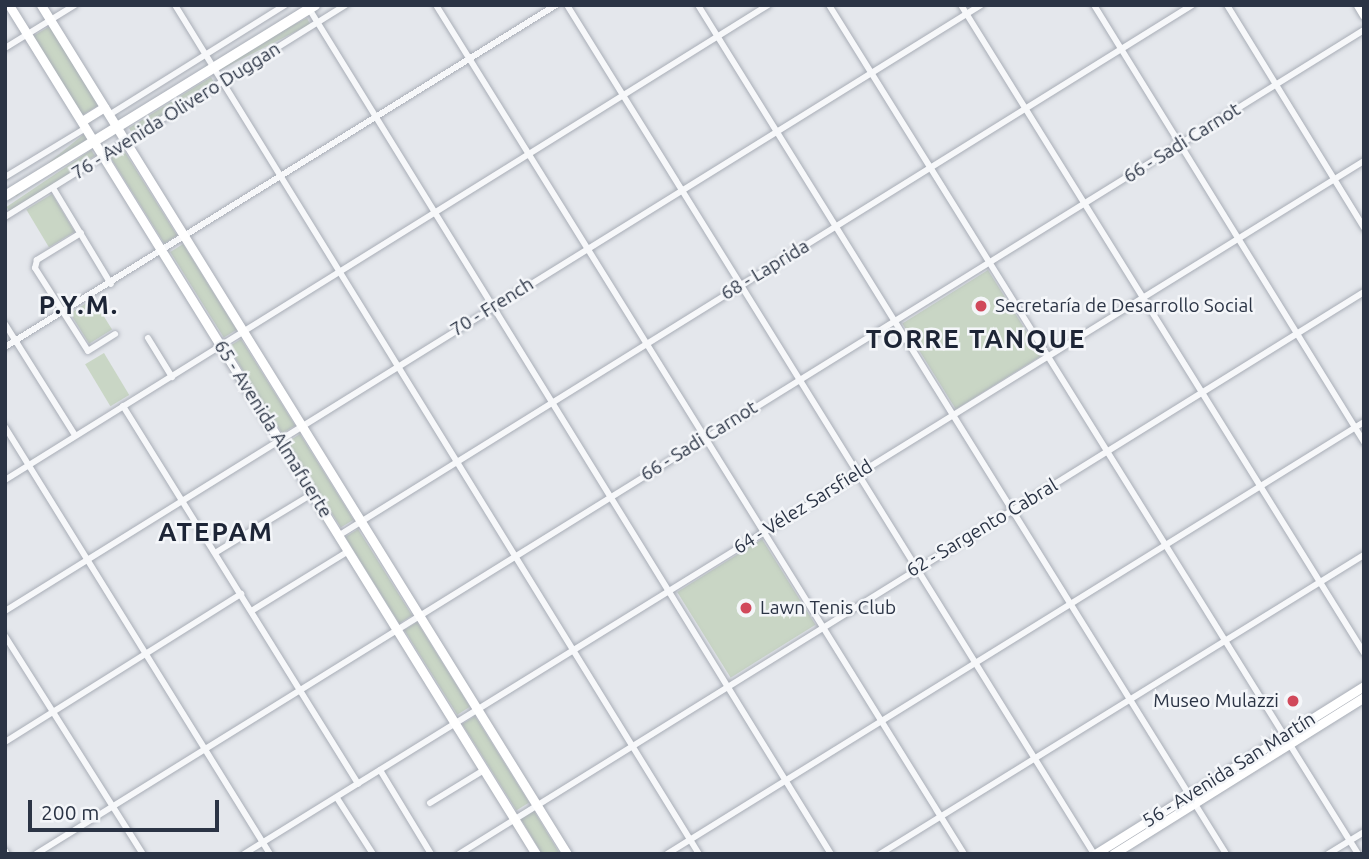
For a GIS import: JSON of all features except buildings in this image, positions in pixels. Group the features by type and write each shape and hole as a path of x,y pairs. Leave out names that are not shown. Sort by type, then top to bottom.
{"highway":[{"name":"76 - Avenida Olivero Duggan","path":"5,196 310,7"}],"main road":[{"name":"65 - Avenida Almafuerte","path":"9,5 536,854"},
{"name":"65 - Avenida Almafuerte","path":"41,5 567,854"},
{"path":"1358,5 1364,15"},
{"path":"84,125 106,111"},
{"name":"56 - Avenida San Martín","path":"1286,741 1364,686"},
{"name":"56 - Avenida San Martín","path":"1094,854 1364,697"},
{"name":"56 - Avenida San Martín","path":"1113,854 1192,799"}],"street":[{"path":"5,48 75,5"},
{"path":"175,5 699,854"},
{"name":"76 - Avenida Olivero Duggan","path":"106,111 206,55 285,5"},
{"name":"76 - Avenida Olivero Duggan","path":"5,217 346,5"},
{"path":"436,5 964,854"},
{"path":"5,347 163,252 556,5"},
{"path":"567,5 1094,854"},
{"path":"698,5 838,226 1226,854"},
{"path":"5,480 768,5"},
{"path":"829,5 1110,452 1224,641 1358,854"},
{"path":"961,5 1364,653"},
{"name":"70 - French","path":"5,611 981,5"},
{"path":"1094,5 1364,442"},
{"name":"68 - Laprida","path":"338,536 646,342 838,226 1192,5"},
{"path":"1227,5 1364,228"},
{"path":"310,7 317,23 831,854"},
{"name":"66 - Sadi Carnot","path":"36,854 1364,30"},
{"name":"76 - Avenida Olivero Duggan","path":"5,177 84,125"},
{"name":"64 - Vélez Sarsfield","path":"244,854 1364,161"},
{"path":"53,188 111,284"},
{"path":"80,233 34,264 88,351 115,334"},
{"name":"62 - Sargento Cabral","path":"458,854 1364,292"},
{"path":"5,324 75,435"},
{"path":"148,338 172,377"},
{"path":"124,406 253,610 358,784"},
{"path":"667,854 1364,422"},
{"path":"5,427 270,854"},
{"path":"215,553 312,494"},
{"path":"253,610 347,552"},
{"path":"880,854 1364,555"},
{"path":"5,741 241,594"},
{"path":"5,636 51,713 143,854"},
{"path":"380,770 432,854"},
{"path":"430,803 484,770"},
{"path":"337,798 373,854"},
{"path":"1328,854 1364,832"}],"green space":[{"path":"307,18 310,24 222,69 219,63"},
{"path":"50,26 98,106 81,116 33,36"},
{"path":"211,77 215,84 134,136 129,128"},
{"path":"84,134 88,139 16,197 13,192"},
{"path":"123,149 177,236 164,243 110,157"},
{"path":"91,150 95,156 10,213 6,207"},
{"path":"52,194 75,232 49,247 26,209"},
{"path":"183,244 237,330 224,338 170,252"},
{"path":"988,270 1042,356 956,409 902,324"},
{"path":"93,299 112,330 89,344 70,313"},
{"path":"241,339 295,426 282,433 228,347"},
{"path":"104,353 129,395 110,406 85,364"},
{"path":"300,434 354,520 341,528 287,442"},
{"path":"358,529 412,616 399,623 345,537"},
{"name":"Lawn Tenis Club","path":"762,539 816,625 731,678 677,592"},
{"path":"417,622 470,707 457,715 404,630"},
{"path":"475,716 529,803 516,810 462,724"},
{"path":"534,811 560,854 542,854 521,819"}],"place":[{"name":"Secretaría de Desarrollo Social","path":"981,306"},
{"name":"Lawn Tenis Club","path":"746,608"},
{"name":"Museo Mulazzi","path":"1293,701"}],"district":[{"name":"P.Y.M.","path":"79,305"},
{"name":"TORRE TANQUE","path":"976,339"},
{"name":"ATEPAM","path":"216,532"}]}
